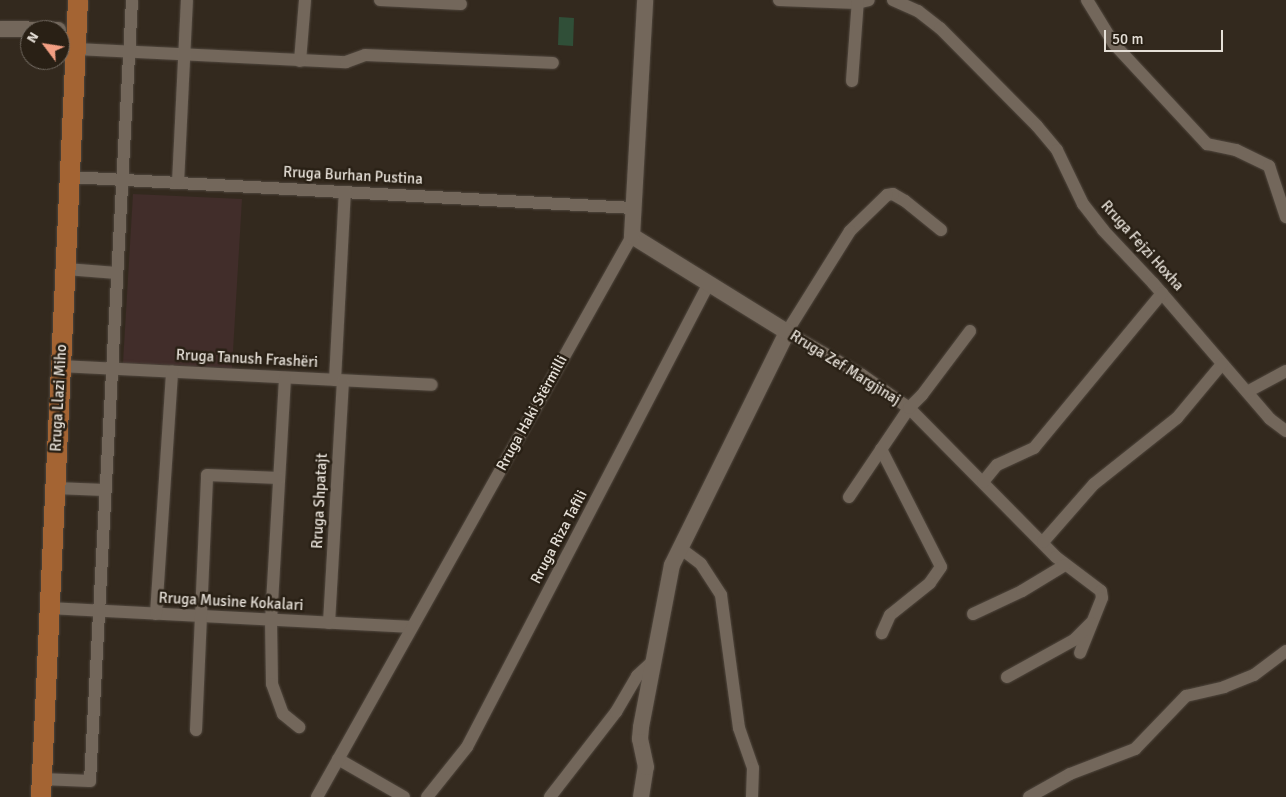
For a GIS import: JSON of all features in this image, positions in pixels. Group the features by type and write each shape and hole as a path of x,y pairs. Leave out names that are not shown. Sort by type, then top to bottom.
{"main road":[{"name":"Rruga Llazi Miho","path":"70,25 78,0"},
{"name":"Rruga Llazi Miho","path":"41,788 70,177 68,70"}],"street":[{"path":"41,788 90,781 132,0"},
{"path":"178,183 187,0"},
{"path":"300,60 305,0"},
{"path":"380,0 461,4"},
{"name":"Rruga Haki Stërmilli","path":"317,797 632,236 645,0"},
{"path":"780,0 861,1 852,81"},
{"name":"Rruga Fejzi Hoxha","path":"894,0 918,11 940,28 1037,126 1057,150 1083,204 1270,419 1286,431"},
{"path":"1087,0 1114,44 1207,144 1236,150 1270,166 1286,217"},
{"path":"0,29 20,31"},
{"path":"70,36 129,50 184,54 346,62 365,55 553,63"},
{"name":"Rruga Burhan Pustina","path":"70,177 634,208"},
{"name":"Rruga Shpatajt","path":"329,623 345,192"},
{"path":"641,797 646,767 640,739 672,565 725,462 787,332 850,231 887,195 893,194 905,201 941,230"},
{"name":"Rruga Zef Margjinaj","path":"632,236 708,285 862,375 909,408 1064,565 1102,591 1094,620"},
{"path":"66,269 117,273"},
{"name":"Rruga Riza Tafili","path":"427,797 467,747 708,285"},
{"path":"982,482 997,465 1034,448 1162,293"},
{"path":"848,497 909,408 922,395 970,331"},
{"path":"1043,542 1094,484 1177,418 1222,364"},
{"name":"Rruga Tanush Frashëri","path":"61,366 432,384"},
{"path":"1247,392 1286,371"},
{"path":"156,614 172,372"},
{"path":"285,378 271,620 274,696 283,714 299,727"},
{"path":"881,449 941,567 930,583 890,615 882,633"},
{"path":"196,730 207,475 279,478"},
{"path":"55,488 105,490"},
{"path":"680,548 692,554 710,575 724,604 739,728 753,768 752,797"},
{"path":"973,614 1022,592 1064,565"},
{"name":"Rruga Musine Kokalari","path":"50,608 412,628"},
{"path":"1080,652 1094,620"},
{"path":"1007,677 1074,640 1094,620"},
{"path":"1029,797 1070,774 1135,749 1186,696 1224,687 1254,674 1286,651"},
{"path":"550,797 616,712 637,676 654,660"},
{"path":"338,759 404,797"}],"shaded area":[{"path":"133,194 242,199 232,368 123,363"}],"green space":[{"path":"559,17 574,18 573,46 558,45"}]}
